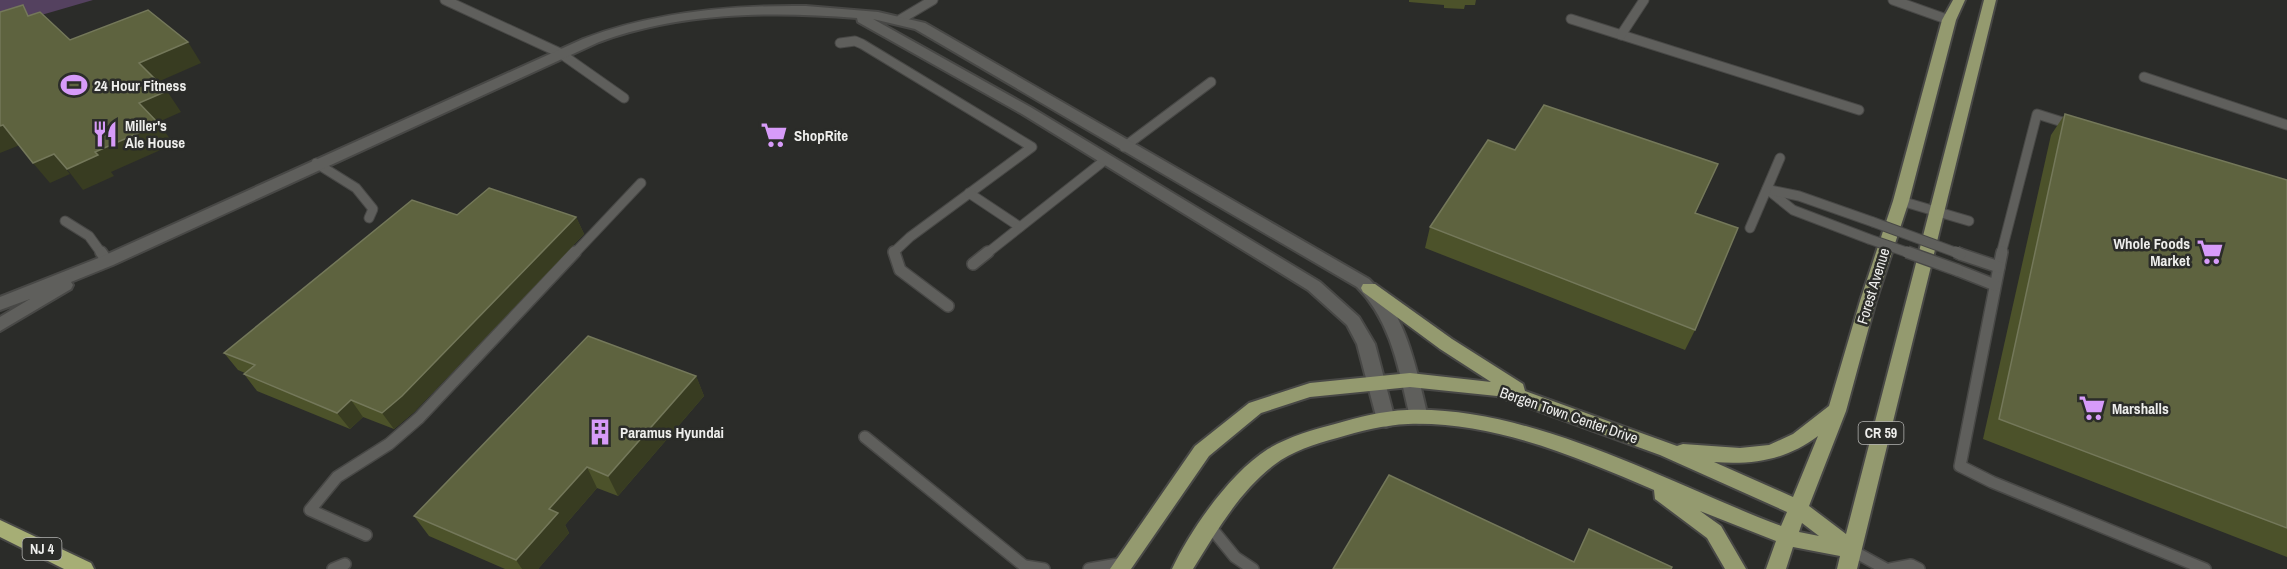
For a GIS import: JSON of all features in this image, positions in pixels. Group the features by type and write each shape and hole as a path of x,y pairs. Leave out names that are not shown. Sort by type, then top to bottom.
{"highway":[{"name":"NJ 4","path":"0,528 84,569"}],"main road":[{"name":"Forest Avenue","path":"1776,569 1837,411 1868,301 1901,201 1949,20 1959,0"},
{"name":"CR 59","path":"1850,560 1935,212 1982,39 1990,0"},
{"path":"1370,288 1446,344 1538,403"},
{"name":"Bergen Town Center Drive","path":"1122,566 1202,451 1255,408 1310,390 1410,380 1497,389 1667,450 1798,508 1850,560"},
{"path":"1667,450 1723,456 1757,455 1792,445 1837,411"},
{"name":"Bergen Town Center Drive","path":"1182,569 1208,524 1240,484 1269,458 1307,439 1363,423 1419,417 1483,425 1542,438 1787,537 1850,560"},
{"path":"1642,479 1714,532 1736,569"}],"street":[{"path":"0,304 107,261 560,53 614,32 711,13 763,9 842,12 901,19 920,26 1062,106 1124,147 1370,288 1388,315 1401,349 1419,417"},
{"path":"842,12 866,20 946,64 1314,286 1353,321 1366,344 1386,420"},
{"path":"0,325 107,261"}],"lane":[{"path":"445,0 560,53 624,98"},
{"path":"901,19 933,0"},
{"path":"1621,35 1644,0"},
{"path":"1893,0 1949,20"},
{"path":"1571,19 1859,110"},
{"path":"840,43 855,41 862,44 1032,147 910,237 894,252 900,270 948,306"},
{"path":"2144,77 2287,125"},
{"path":"1124,147 1211,82"},
{"path":"2083,128 2037,114 1995,285 1960,466 1992,482 2205,569"},
{"path":"1750,228 1780,158"},
{"path":"973,264 1105,160"},
{"path":"316,164 353,186 371,203 373,209 369,218"},
{"path":"366,535 310,510 337,477 389,444 419,418 641,183"},
{"path":"1767,189 1799,196 1999,267"},
{"path":"1767,189 1793,210 1995,285"},
{"path":"969,193 1020,227"},
{"path":"1901,201 1969,221"},
{"path":"65,221 89,236 107,261"},
{"path":"865,437 1026,567 1044,569"},
{"path":"1208,524 1235,558 1252,569"},
{"path":"1850,560 1888,569 1911,565 1919,569"},
{"path":"333,569 345,564 344,569"},
{"path":"1089,569 1122,566"}],"shaded area":[{"path":"0,0 93,0 0,27"}],"building":[{"path":"23,5 28,16 40,12 70,40 148,10 188,42 139,63 167,91 139,103 159,124 95,152 98,155 67,169 54,154 33,163 3,125 0,126 0,12"},
{"path":"1544,105 1718,164 1695,213 1738,228 1695,330 1430,227 1488,140 1515,150"},
{"path":"2065,114 2287,180 2287,528 1999,419"},
{"path":"489,188 576,217 402,396 382,413 351,400 337,413 244,374 255,365 224,353 412,200 457,215"},
{"name":"Paramus Hyundai","path":"588,336 696,376 608,476 587,467 549,509 558,513 516,560 414,516"},
{"path":"1389,475 1574,562 1589,529 1672,567 1671,569 1333,569"}],"place":[{"name":"24 Hour Fitness","path":"74,85"},
{"name":"Miller's Ale House","path":"105,134"},
{"name":"ShopRite","path":"774,135"},
{"name":"Whole Foods Market","path":"2210,252"},
{"name":"Marshalls","path":"2092,408"},
{"name":"Paramus Hyundai","path":"600,432"}]}
